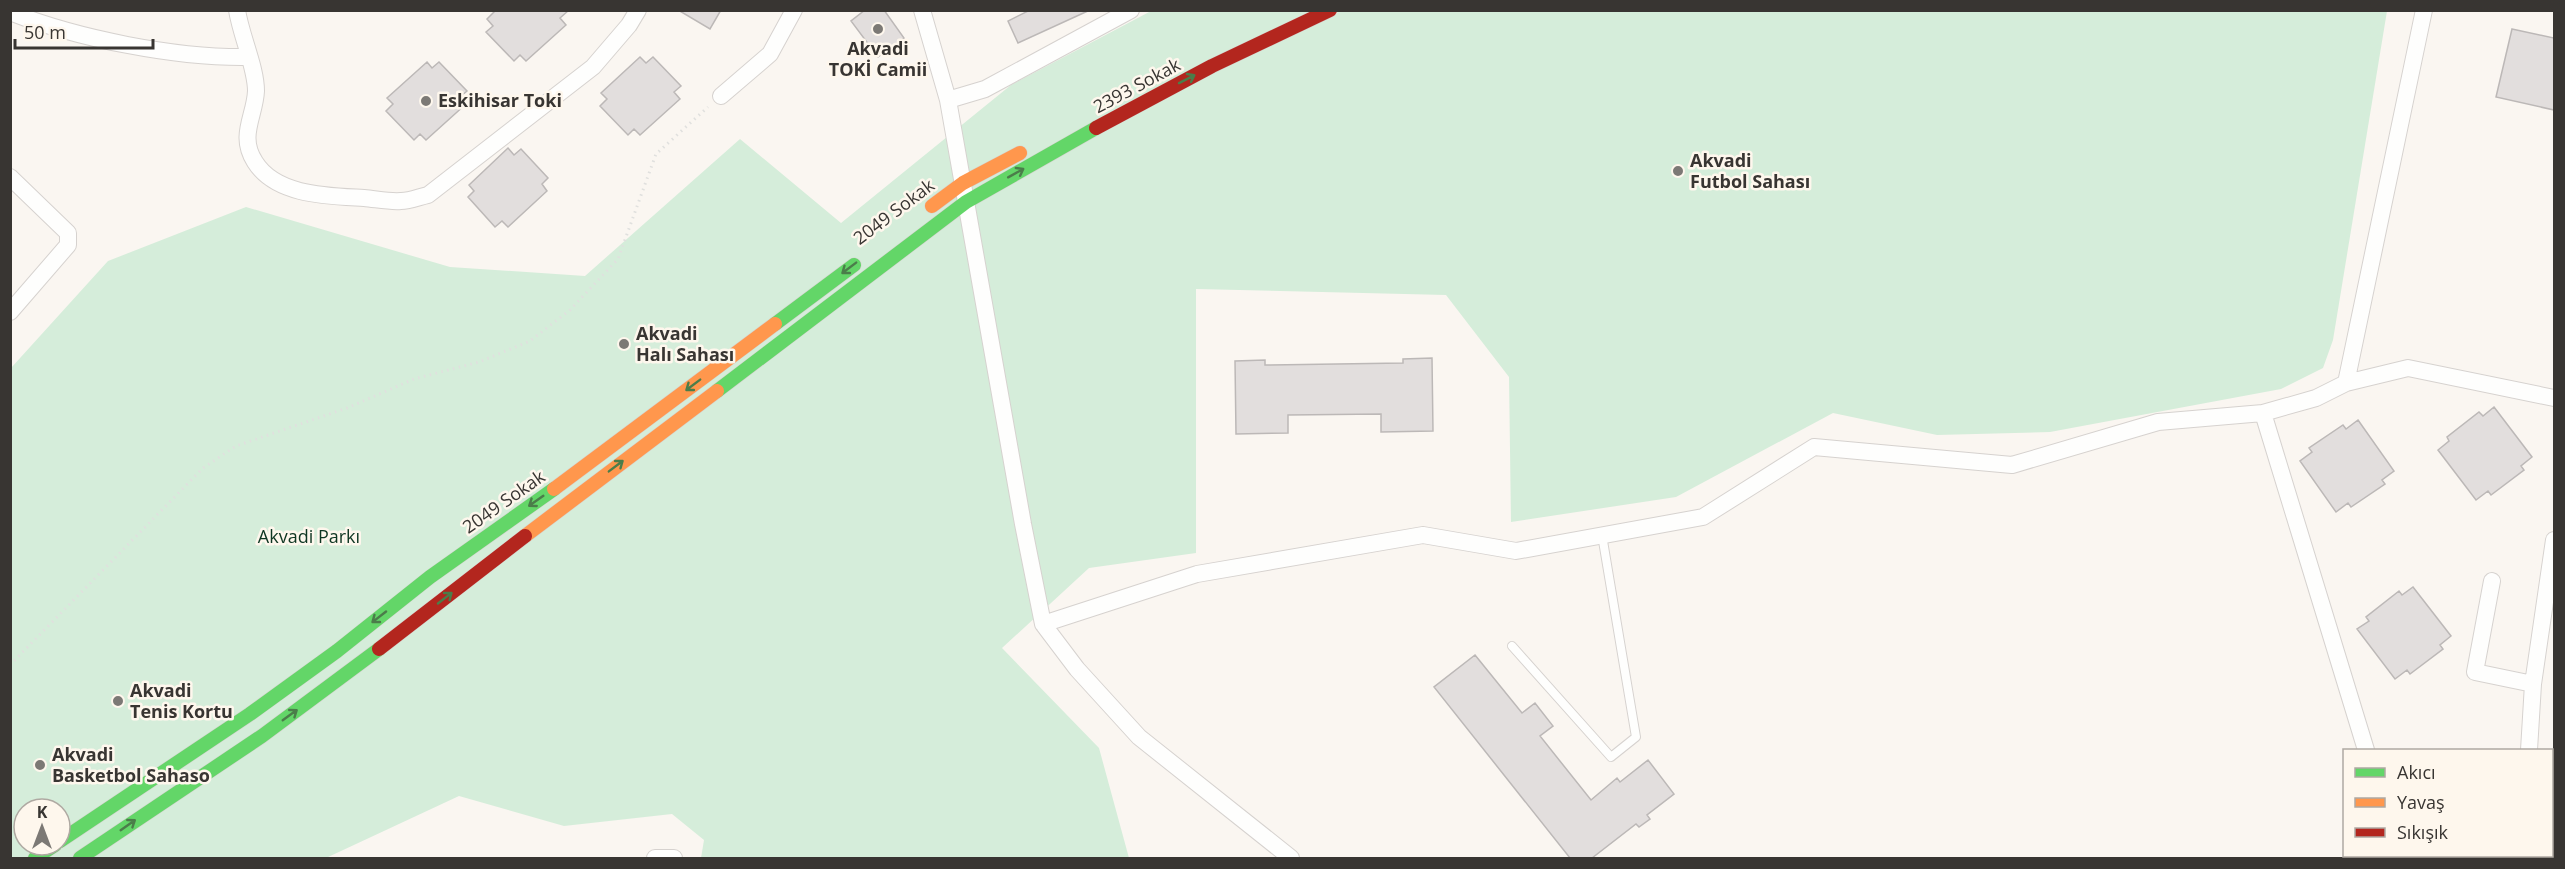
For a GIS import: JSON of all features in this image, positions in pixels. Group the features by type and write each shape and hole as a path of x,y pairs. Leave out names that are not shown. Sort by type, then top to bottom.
{"main road":[{"name":"2393 Sokak","path":"966,202 1149,99 1212,66 1330,10"},
{"path":"963,183 1030,147"},
{"name":"2049 Sokak","path":"925,212 963,183"},
{"name":"2049 Sokak","path":"80,858 262,736 350,671 966,202"},
{"name":"2049 Sokak","path":"72,833 250,714 337,651 439,570 585,467 868,254"}],"street":[{"path":"237,10 240,32 255,79 256,94 250,115 247,141 254,162 267,176 284,186 325,195 401,201 428,195 593,67 629,25 638,10"},
{"path":"721,96 770,54 794,10"},
{"path":"922,10 948,100 1043,624 1077,669 1139,737 1291,858"},
{"path":"948,100 985,89 1131,10"},
{"path":"2346,384 2424,10"},
{"path":"10,12 71,31 133,45 194,54 248,57"},
{"path":"10,177 68,234 68,245 14,300"},
{"path":"1043,624 1197,574 1423,535 1516,551 1703,517 1814,447 2012,465 2158,422 2263,413 2316,398 2346,384 2408,368 2554,398"},
{"path":"2263,413 2366,749"},
{"path":"2529,749 2534,684 2554,540"},
{"path":"2492,581 2475,672 2534,684"},
{"path":"655,858 674,858"}],"lane":[{"path":"1512,646 1611,757 1636,737 1602,535"}],"path":[{"path":"10,665 203,468 236,446 346,408 414,379 479,362 499,354 530,341 570,310 618,259 656,154 721,96"}],"green space":[{"name":"Akvadi Parkı","path":"1151,11 2387,11 2333,340 2323,368 2281,389 2050,432 1937,435 1833,413 1676,497 1511,522 1509,377 1446,295 1196,289 1196,553 1089,568 1002,648 1099,748 1129,858 701,858 704,840 672,814 564,826 459,796 326,858 11,858 11,368 108,261 246,207 450,267 585,276 740,139 841,223 1011,85"}],"building":[{"name":"Eskihisar Toki","path":"496,10 569,10 560,18 566,25 526,61 520,55 514,61 486,32 493,26 487,19"},
{"path":"678,10 721,10 710,29"},
{"name":"Akvadi TOKİ Camii","path":"865,10 884,10 904,38 878,57 851,21"},
{"path":"1030,10 1090,10 1018,43 1008,21"},
{"path":"2512,29 2554,38 2554,110 2496,97"},
{"name":"Eskihisar Toki","path":"640,57 646,63 653,57 681,86 674,92 680,99 640,135 634,129 628,135 600,106 607,99 601,93"},
{"name":"Eskihisar Toki","path":"427,62 432,68 439,62 467,91 460,97 466,104 426,140 420,134 414,140 386,111 393,104 387,98"},
{"name":"Eskihisar Toki","path":"508,148 514,155 521,149 548,178 542,184 547,191 508,227 502,221 495,227 468,197 474,191 469,185"},
{"path":"1432,358 1433,431 1381,432 1381,414 1288,415 1288,433 1236,434 1235,361 1265,360 1265,365 1403,363 1403,359"},
{"path":"2494,407 2532,457 2521,466 2524,470 2491,495 2488,491 2476,500 2438,450 2449,441 2447,437 2479,412 2483,416"},
{"path":"2358,420 2394,471 2382,480 2385,484 2351,507 2348,503 2336,512 2300,461 2312,452 2309,448 2343,425 2346,429"},
{"path":"2413,587 2451,636 2440,645 2443,649 2410,674 2407,670 2395,679 2357,629 2369,621 2366,617 2399,591 2402,595"},
{"path":"1475,655 1522,713 1535,703 1553,726 1540,736 1591,800 1617,778 1620,782 1648,760 1674,794 1647,815 1650,819 1639,827 1636,824 1592,858 1570,858 1434,687"}],"traffic: fast":[{"path":"717,391 966,202 1096,128"},
{"path":"775,324 854,265"},
{"path":"72,833 250,714 337,651 430,577 554,489"},
{"path":"80,858 262,736 379,649"}],"traffic: slow":[{"path":"932,206 963,183 1020,153"},
{"path":"554,489 775,324"},
{"path":"525,536 717,391"}],"traffic: jam":[{"path":"1096,128 1212,66 1330,10"},
{"path":"379,649 525,536"}],"place":[{"name":"Akvadi TOKİ Camii","path":"878,29"},
{"name":"Eskihisar Toki","path":"426,101"},
{"name":"Akvadi Futbol Sahası","path":"1678,171"},
{"name":"Akvadi Halı Sahası","path":"624,344"},
{"name":"Akvadi Tenis Kortu","path":"118,701"},
{"name":"Akvadi Basketbol Sahaso","path":"40,765"}]}
